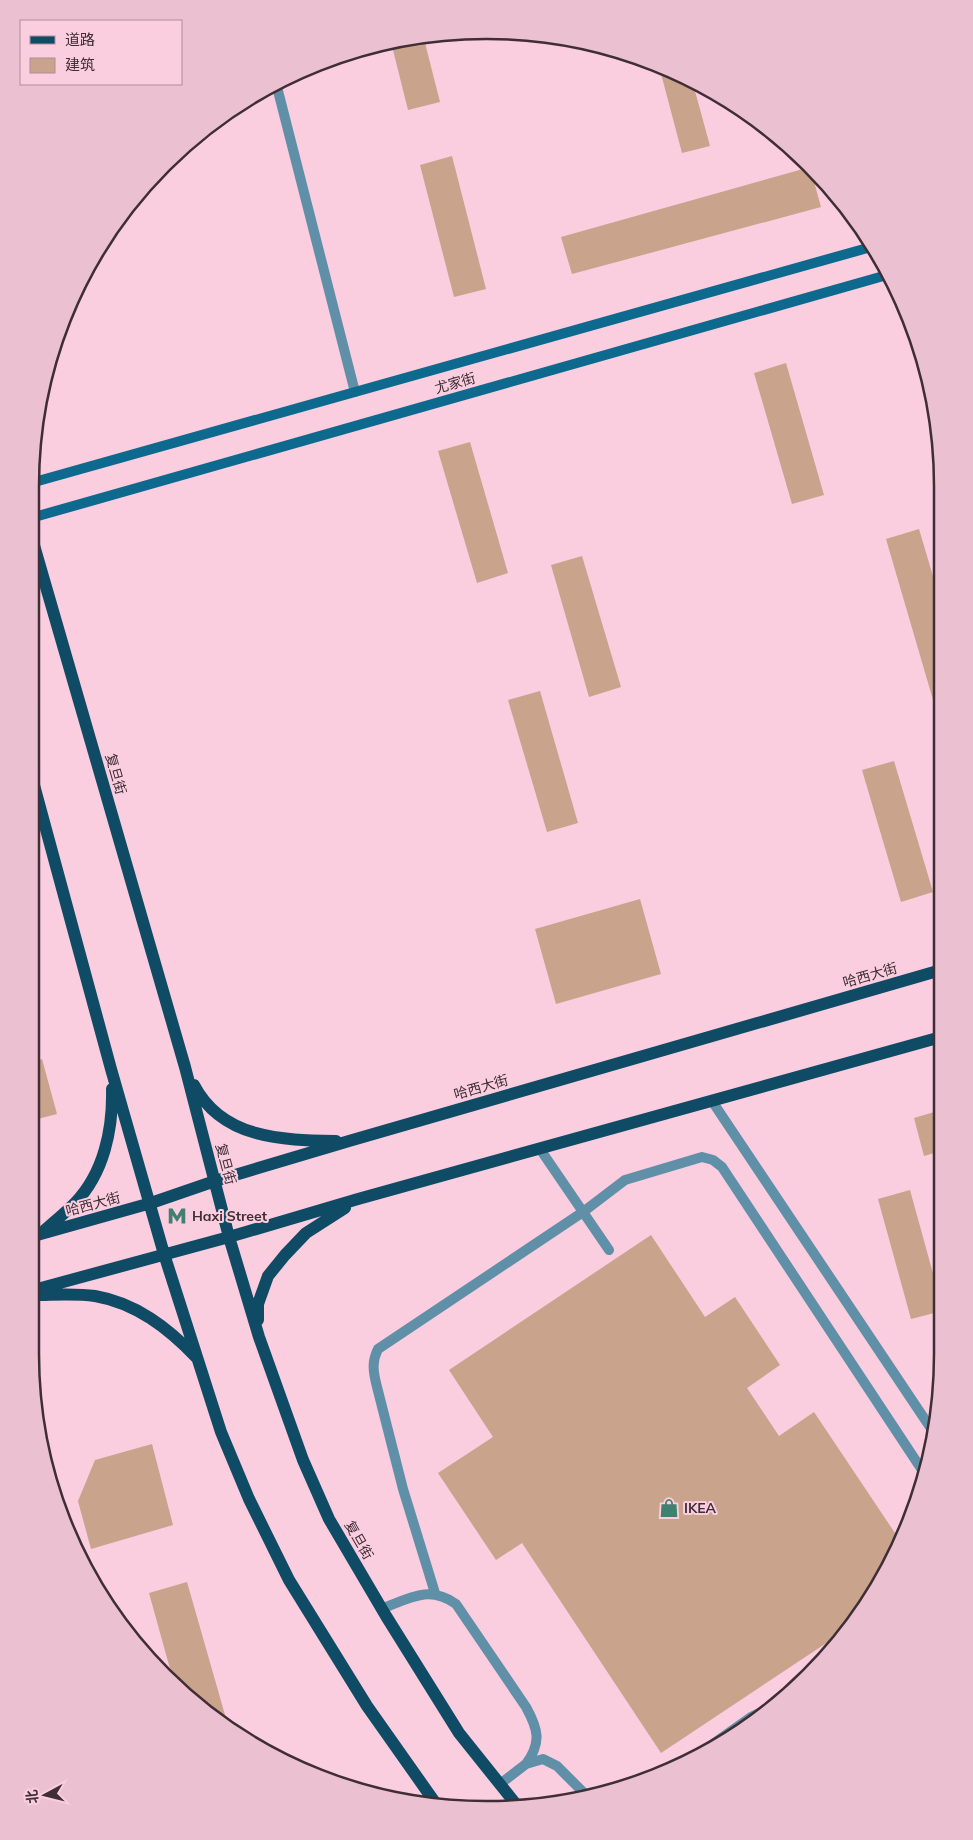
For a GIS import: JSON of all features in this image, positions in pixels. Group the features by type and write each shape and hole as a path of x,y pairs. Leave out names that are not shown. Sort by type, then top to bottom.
{"main road":[{"name":"尤家街","path":"39,481 865,249"},
{"name":"尤家街","path":"39,516 882,277"},
{"name":"复旦街","path":"39,563 185,1067 229,1238 259,1338 303,1460 329,1519 459,1733 513,1800"},
{"path":"39,804 111,1069 151,1203 164,1254 221,1432 249,1499 289,1580 367,1706 431,1797"},
{"name":"哈西大街","path":"39,1234 151,1203 215,1181 349,1141 934,972"},
{"path":"39,1289 229,1238 358,1199 934,1039"},
{"path":"185,1067 198,1092 209,1107 233,1124 251,1132 282,1140 349,1141"},
{"path":"39,1233 76,1202 97,1171 107,1143 112,1110 111,1069"},
{"path":"259,1338 258,1304 268,1276 306,1233 358,1199"},
{"path":"39,1295 93,1296 119,1302 152,1319 178,1339 198,1359"}],"street":[{"path":"278,91 355,392"},
{"path":"712,1101 928,1424"},
{"path":"540,1149 609,1250"},
{"path":"434,1594 376,1383 373,1368 374,1358 378,1349 583,1212 624,1180 702,1158 713,1160 722,1167 920,1466"},
{"path":"382,1608 423,1594 446,1597 456,1604 526,1707 534,1722 537,1745 526,1764 500,1784"},
{"path":"526,1764 543,1759 557,1766 582,1791"}],"building":[{"path":"425,43 440,102 408,110 393,49"},
{"path":"661,74 695,91 710,146 682,153"},
{"path":"452,156 486,289 454,297 420,165"},
{"path":"802,169 814,182 821,207 572,274 561,237"},
{"path":"786,363 824,495 792,504 754,373"},
{"path":"470,442 508,573 477,583 438,451"},
{"path":"919,529 934,580 934,703 886,539"},
{"path":"582,556 621,687 589,697 551,565"},
{"path":"540,691 578,823 547,832 508,700"},
{"path":"894,761 933,892 901,902 862,770"},
{"path":"640,899 661,974 556,1004 535,929"},
{"path":"42,1059 57,1114 39,1119 39,1060"},
{"path":"934,1112 934,1153 924,1156 914,1118"},
{"path":"910,1190 934,1277 934,1313 911,1319 878,1199"},
{"name":"IKEA","path":"651,1235 705,1317 735,1297 780,1365 747,1388 779,1436 814,1412 896,1534 888,1552 859,1602 830,1641 661,1753 522,1543 496,1560 438,1473 493,1437 449,1370"},
{"path":"152,1444 173,1525 91,1549 78,1501 95,1460"},
{"path":"187,1582 226,1717 191,1690 170,1670 149,1593"}],"place":[{"name":"Haxi Street","path":"177,1216"},
{"name":"IKEA","path":"669,1508"}]}
